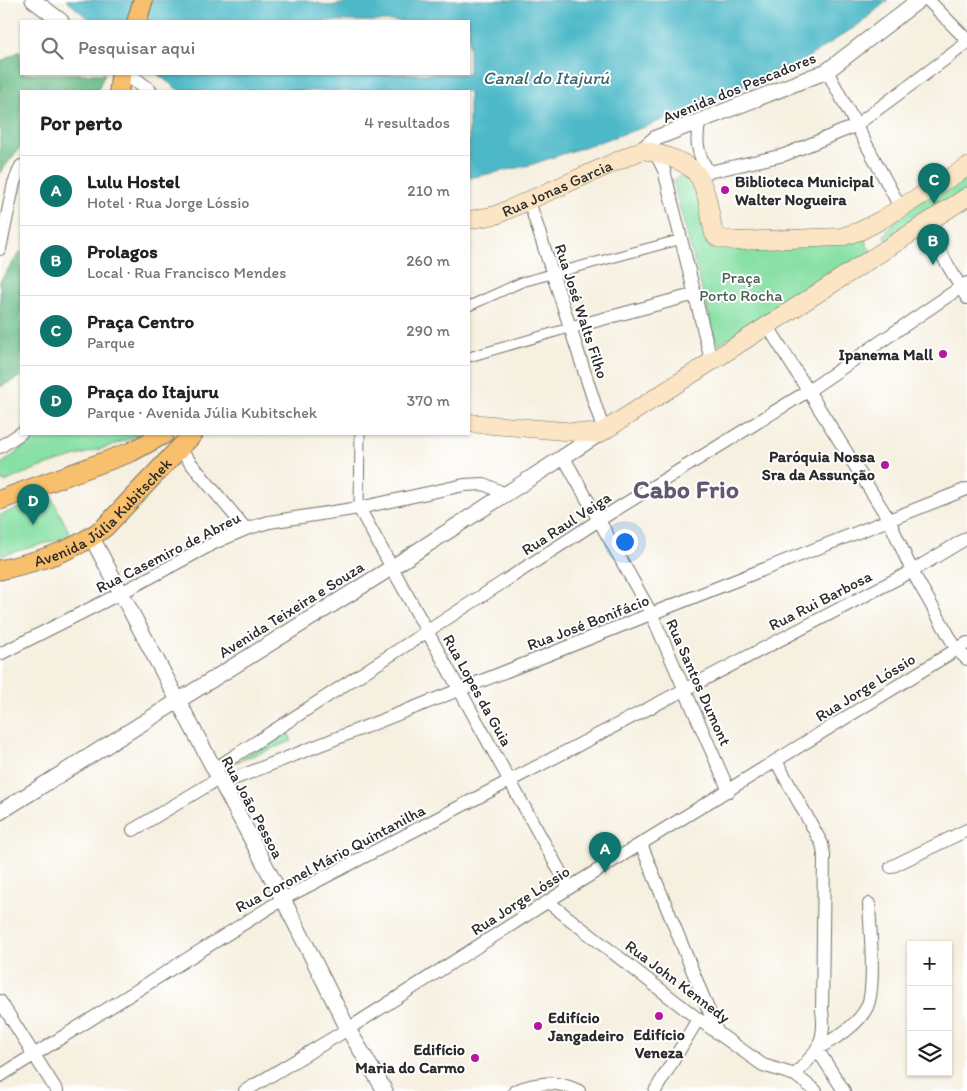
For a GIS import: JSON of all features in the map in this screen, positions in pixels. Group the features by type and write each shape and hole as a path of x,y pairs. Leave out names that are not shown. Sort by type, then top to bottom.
{"main road":[{"path":"137,20 143,0"},
{"path":"119,90 121,75"},
{"path":"648,151 683,164 696,174 706,195 714,234 724,240 841,236 860,231 964,173"},
{"name":"Rua Jonas Garcia","path":"470,220 496,215 648,151"},
{"path":"470,422 602,433 766,325 925,226 967,197"},
{"path":"470,226 496,215"},
{"path":"881,220 877,238 881,243 891,247"},
{"name":"Avenida Júlia Kubitschek","path":"0,500 131,452 162,435"},
{"name":"Avenida Júlia Kubitschek","path":"0,570 70,550 92,538 192,435"}],"street":[{"path":"33,0 60,20"},
{"name":"Avenida dos Pescadores","path":"648,151 656,138 827,71 919,0"},
{"path":"709,172 784,155 855,126 967,42 928,0"},
{"path":"827,71 900,207"},
{"path":"129,75 148,90"},
{"path":"700,120 696,134 697,147 709,172 709,188 706,195"},
{"path":"648,151 664,170 712,360"},
{"path":"0,249 14,183 20,168"},
{"name":"Rua José Walts Filho","path":"529,201 602,433"},
{"path":"925,226 965,290"},
{"path":"470,306 522,282 682,239"},
{"name":"Rua Raul Veiga","path":"217,778 427,631 599,520 808,391 965,290"},
{"path":"470,356 696,294"},
{"path":"766,325 889,520 912,571 962,647 967,659"},
{"name":"Avenida Teixeira e Souza","path":"0,812 178,699 391,568 563,456 602,433"},
{"path":"0,448 20,434"},
{"path":"359,508 360,435"},
{"path":"179,450 246,529"},
{"name":"Rua Santos Dumont","path":"563,456 652,615 686,688 729,791"},
{"name":"Rua Casemiro de Abreu","path":"0,654 121,593 216,542 246,529 290,518 359,508 464,485 484,484 505,494"},
{"name":"Rua José Bonifácio","path":"217,778 461,690 967,489"},
{"name":"Rua Lopes da Guia","path":"359,508 569,888"},
{"name":"Rua João Pessoa","path":"92,538 178,699 217,778 282,899 348,1029 385,1091"},
{"name":"Rua Rui Barbosa","path":"686,688 912,571 967,538"},
{"name":"Rua Jorge Lóssio","path":"245,1091 348,1029 569,888 962,647"},
{"name":"Rua Coronel Mário Quintanilha","path":"0,1076 282,899 510,782 686,688"},
{"path":"776,762 822,844 823,850 822,1011 825,1028 817,1049"},
{"path":"133,830 217,778"},
{"path":"891,867 967,830"},
{"path":"641,844 717,1031"},
{"name":"Rua John Kennedy","path":"548,902 698,1019 763,1065 795,1075 816,1091"},
{"path":"795,1075 817,1049 846,1031 867,1007 870,986 870,904"},
{"path":"0,1001 57,1091"},
{"path":"655,1091 698,1019"},
{"path":"817,1049 844,1091"},
{"path":"515,1091 539,1082 552,1082 579,1091"}],"green space":[{"path":"20,51 20,75 105,75 97,90 20,90 20,147 0,173 0,62"},
{"path":"967,174 967,193 891,243 884,237 898,217 908,209 932,193"},
{"name":"Praça Porto Rocha","path":"680,176 695,184 709,232 865,236 867,246 872,251 717,345 676,194 674,180"},
{"path":"20,252 20,377 0,387 0,281"},
{"path":"40,435 139,435 107,447 38,468 5,482 0,480 0,465"},
{"path":"51,496 71,536 0,556 0,515"},
{"path":"286,728 292,741 236,762"}],"water":[{"name":"Canal do Itajurú","path":"66,0 305,0 330,6 361,0 888,0 858,25 799,63 650,125 530,165 470,178 470,90 179,90 158,75 470,75 470,20 90,20"}],"place":[{"name":"Biblioteca Municipal Walter Nogueira","path":"725,190"},
{"name":"Praça Centro","path":"934,204"},
{"name":"Prolagos","path":"933,265"},
{"name":"Ipanema Mall","path":"943,354"},
{"name":"Paróquia Nossa Sra da Assunção","path":"885,465"},
{"name":"Praça do Itajuru","path":"33,525"},
{"name":"Lulu Hostel","path":"605,873"},
{"name":"Edifício Veneza","path":"659,1016"},
{"name":"Edifício Jangadeiro","path":"538,1026"},
{"name":"Edifício Maria do Carmo","path":"475,1058"}],"district":[{"name":"Cabo Frio","path":"686,489"}]}
